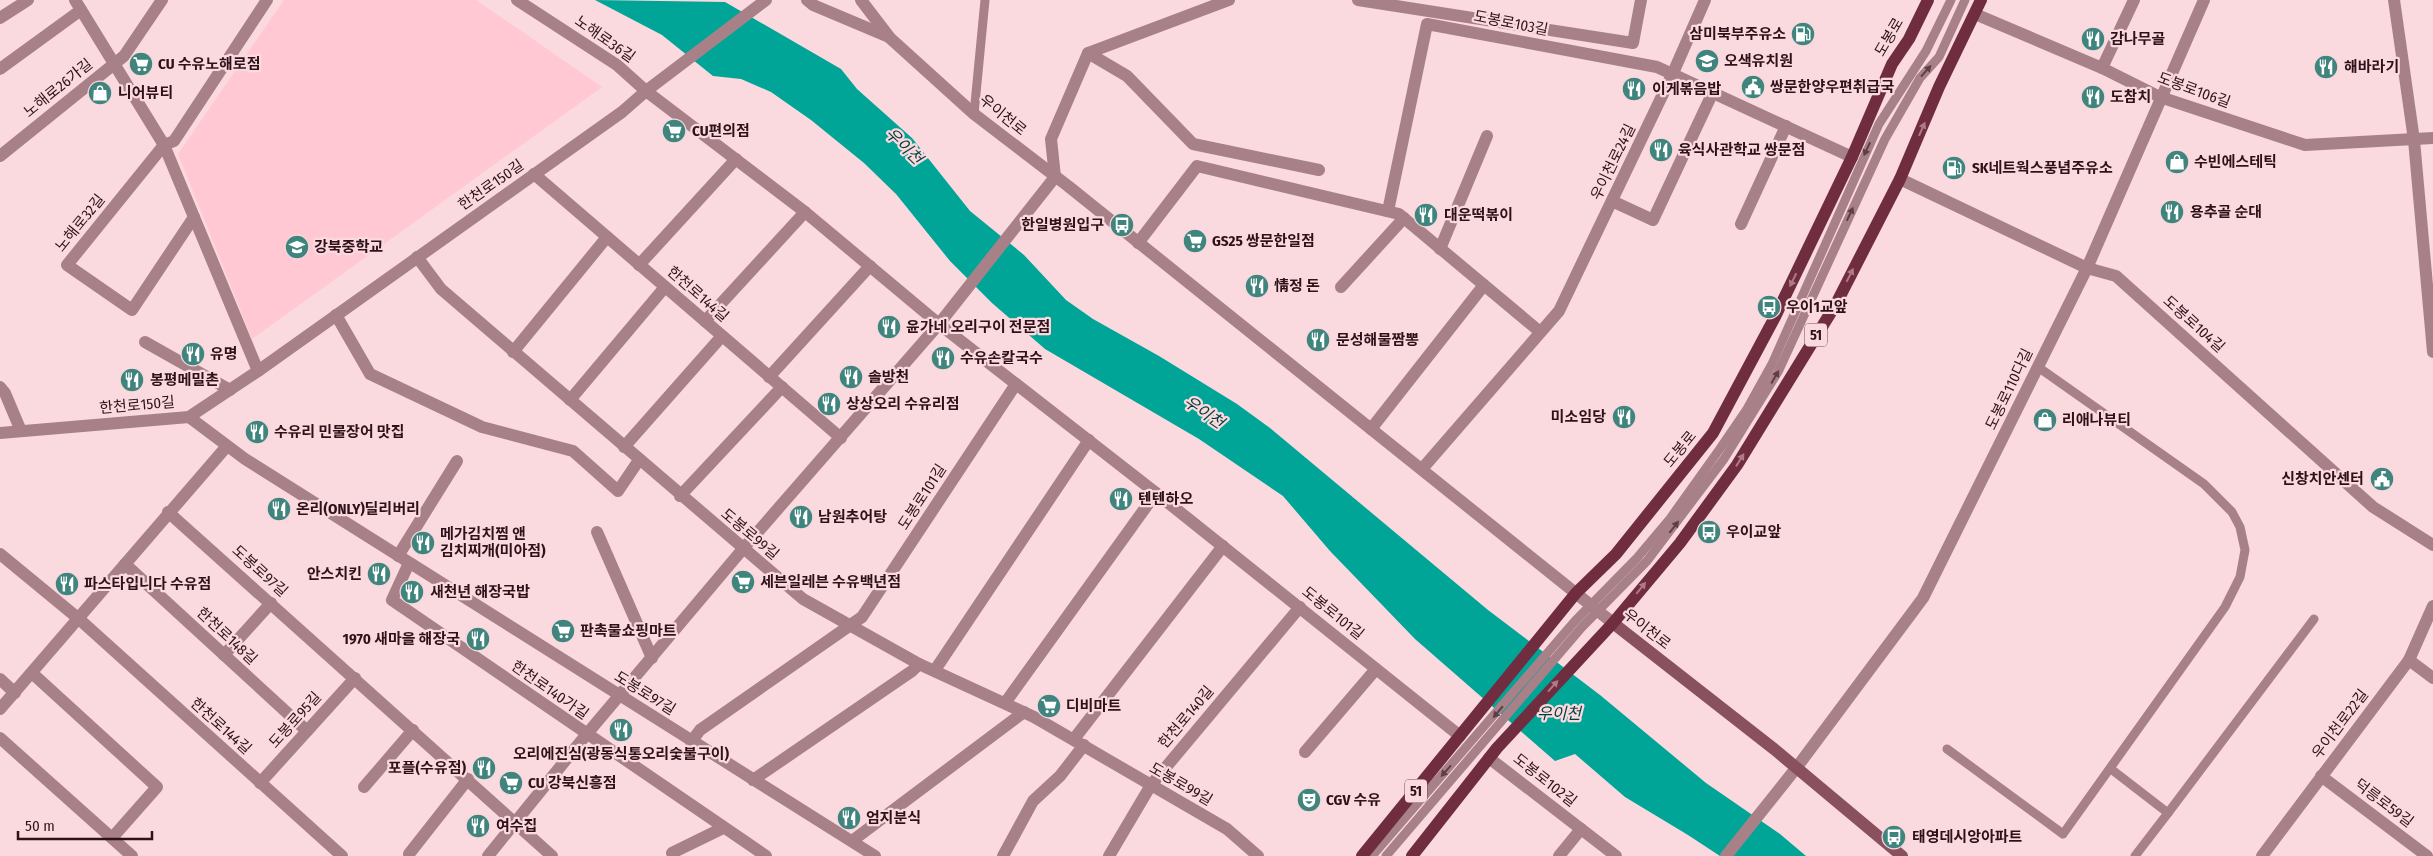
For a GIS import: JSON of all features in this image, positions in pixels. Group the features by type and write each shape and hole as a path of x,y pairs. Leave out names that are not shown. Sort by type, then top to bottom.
{"main road":[{"name":"도봉로","path":"1362,856 1460,736 1478,733 1560,612 1576,593 1616,554 1713,433 1776,317 1852,157 1892,64 1909,39 1928,0"},
{"name":"51","path":"1412,856 1493,753 1597,638 1613,623 1680,543 1737,464 1836,304 1900,179 1939,87 1981,0"}],"street":[{"path":"0,18 28,0"},
{"path":"113,64 124,56 162,0"},
{"name":"노해로36길","path":"517,0 618,66 646,91"},
{"name":"한천로150길","path":"0,433 189,417 258,371 622,112 646,91 766,0"},
{"path":"807,0 813,5 890,38"},
{"name":"우이천로","path":"861,0 890,38 974,114 1372,429 1594,608 1797,767 1902,856"},
{"path":"488,856 517,823 586,735 742,550 939,324 1055,177 1051,139 1088,53 1229,0"},
{"path":"1358,0 1633,43 1641,0"},
{"name":"우이천로24길","path":"1422,469 1559,311 1673,74 1706,0"},
{"path":"2102,68 2134,0"},
{"name":"도봉로110다길","path":"1726,856 1797,767 1923,598 2087,268 2160,97 2204,0"},
{"path":"2394,0 2414,140 2433,352"},
{"name":"노해로32길","path":"194,218 132,310 67,265 164,145 174,141 266,1"},
{"path":"0,69 78,5 164,145 258,371"},
{"name":"도봉로106길","path":"1975,14 2102,68 2160,97 2305,145 2433,138"},
{"name":"도봉로103길","path":"1388,211 1427,24 1657,67 1852,157"},
{"path":"1088,53 1127,76 1193,144 1319,170"},
{"name":"노해로26가길","path":"0,156 113,64"},
{"name":"도봉로101길","path":"646,91 805,212 939,324 1089,440 1460,736"},
{"path":"1612,201 1653,220 1713,92"},
{"path":"1741,224 1786,126"},
{"path":"1440,249 1487,136"},
{"path":"639,265 736,159"},
{"path":"1138,243 1197,166 1399,214 1540,331"},
{"name":"한천로144길","path":"534,174 841,438"},
{"name":"도봉로104길","path":"1900,179 2087,268 2116,276 2373,507 2433,545"},
{"path":"705,322 805,212"},
{"path":"1341,287 1404,218"},
{"path":"513,352 607,237"},
{"name":"도봉로99길","path":"418,257 441,289 742,550 803,599 919,664 936,670 1024,712 1079,742 1227,829 1258,856"},
{"path":"769,376 870,266"},
{"path":"1372,429 1484,285"},
{"path":"570,400 665,287"},
{"path":"336,315 370,374 482,427 573,451 618,491 639,460"},
{"path":"624,447 722,336"},
{"path":"145,342 230,390"},
{"name":"도봉로101길","path":"851,625 862,617 1016,384"},
{"path":"680,496 782,387"},
{"path":"0,388 5,393 21,431"},
{"name":"도봉로97길","path":"189,417 227,446 410,564 691,742 876,856"},
{"path":"936,670 1089,440"},
{"path":"0,710 79,620 168,512 227,446"},
{"path":"398,556 457,461"},
{"path":"1005,703 1156,493"},
{"name":"도봉로97길","path":"168,512 552,856"},
{"path":"597,532 652,658"},
{"path":"1003,856 1034,801 1060,776 1079,742 1223,546"},
{"path":"0,554 79,620"},
{"name":"한천로148길","path":"125,564 307,731"},
{"name":"한천로140가길","path":"410,564 392,600 586,735 766,856"},
{"path":"224,655 270,603"},
{"name":"우이천로22길","path":"2262,856 2409,660 2433,606"},
{"name":"한천로140길","path":"1109,856 1150,785 1300,607"},
{"name":"한천로144길","path":"79,620 342,856"},
{"path":"691,742 700,730 851,625"},
{"path":"2409,660 2433,678"},
{"path":"753,780 912,671 919,664"},
{"path":"1305,752 1376,669"},
{"path":"32,673 157,787 112,838"},
{"name":"도봉로95길","path":"260,783 355,678"},
{"path":"0,680 15,693"},
{"path":"852,841 1024,712"},
{"path":"364,787 412,730"},
{"path":"0,738 132,856"},
{"name":"도봉로102길","path":"1493,753 1581,829 1616,856"},
{"name":"덕릉로59길","path":"2321,776 2427,856"},
{"path":"408,854 468,779"},
{"path":"674,856 672,854 723,828"},
{"name":"도봉로102길","path":"1558,856 1581,829"}],"lane":[{"path":"974,114 984,0"},
{"path":"1372,856 1478,733 1594,608 1669,520 1747,408 1783,340 1830,230 1879,124 1926,51 1951,0"},
{"path":"1594,608 1637,573 1674,527 1724,459 1763,398 1794,340 1885,139 1920,78 1939,57 1965,0"},
{"path":"1947,749 2063,834 2225,607 2240,577 2245,550 2240,527 2232,512 2204,484 2038,367"},
{"path":"2135,856 2314,619"},
{"path":"1386,856 1478,733"},
{"path":"2111,769 2168,814"}],"shaded area":[{"name":"강북중학교","path":"284,0 476,0 602,87 252,339 178,154"}],"water":[{"name":"우이천","path":"595,0 725,2 841,69 857,89 912,138 970,211 1024,255 1066,300 1093,319 1159,356 1237,404 1270,428 1488,610 1600,695 1706,783 1780,834 1806,856 1720,856 1625,797 1575,754 1555,761 1415,639 1330,551 1283,496 1199,439 1045,349 992,303 950,261 896,194 864,163 811,120 771,92 741,79 713,76 662,35"}],"place":[{"name":"삼미북부주유소","path":"1803,34"},
{"name":"감나무골","path":"2093,39"},
{"name":"오색유치원","path":"1707,61"},
{"name":"CU 수유노해로점","path":"141,64"},
{"name":"해바라기","path":"2326,67"},
{"name":"쌍문한양우편취급국","path":"1753,87"},
{"name":"이게볶음밥","path":"1634,89"},
{"name":"니어뷰티","path":"100,93"},
{"name":"도참치","path":"2093,97"},
{"name":"CU편의점","path":"674,131"},
{"name":"육식사관학교 쌍문점","path":"1661,150"},
{"name":"수빈에스테틱","path":"2177,162"},
{"name":"SK네트웍스풍념주유소","path":"1954,168"},
{"name":"용추골 순대","path":"2172,212"},
{"name":"대운떡볶이","path":"1426,215"},
{"name":"한일병원입구","path":"1122,225"},
{"name":"GS25 쌍문한일점","path":"1195,241"},
{"name":"강북중학교","path":"297,247"},
{"name":"情정 돈","path":"1257,286"},
{"name":"우이1교앞","path":"1769,307"},
{"name":"윤가네 오리구이 전문점","path":"889,327"},
{"name":"문성해물짬뽕","path":"1318,340"},
{"name":"유명","path":"193,354"},
{"name":"수유손칼국수","path":"943,358"},
{"name":"솔방천","path":"851,377"},
{"name":"봉평메밀촌","path":"132,380"},
{"name":"상상오리 수유리점","path":"829,404"},
{"name":"미소임당","path":"1624,417"},
{"name":"리애나뷰티","path":"2045,420"},
{"name":"수유리 민물장어 맛집","path":"257,432"},
{"name":"신창치안센터","path":"2382,479"},
{"name":"텐텐하오","path":"1121,499"},
{"name":"온리(ONLY)딜리버리","path":"279,509"},
{"name":"남원추어탕","path":"801,517"},
{"name":"우이교앞","path":"1709,532"},
{"name":"메가김치찜 앤 김치찌개(미아점)","path":"423,543"},
{"name":"안스치킨","path":"379,574"},
{"name":"세븐일레븐 수유백년점","path":"743,582"},
{"name":"파스타입니다 수유점","path":"67,584"},
{"name":"새천년 해장국밥","path":"412,592"},
{"name":"판촉물쇼핑마트","path":"563,631"},
{"name":"1970 새마을 해장국","path":"478,639"},
{"name":"디비마트","path":"1049,706"},
{"name":"오리에진심(광동식통오리숯불구이)","path":"621,730"},
{"name":"포플(수유점)","path":"484,768"},
{"name":"CU 강북신흥점","path":"511,783"},
{"name":"CGV 수유","path":"1309,800"},
{"name":"엄지분식","path":"849,818"},
{"name":"여수집","path":"478,826"},
{"name":"태영데시앙아파트","path":"1894,837"}]}
